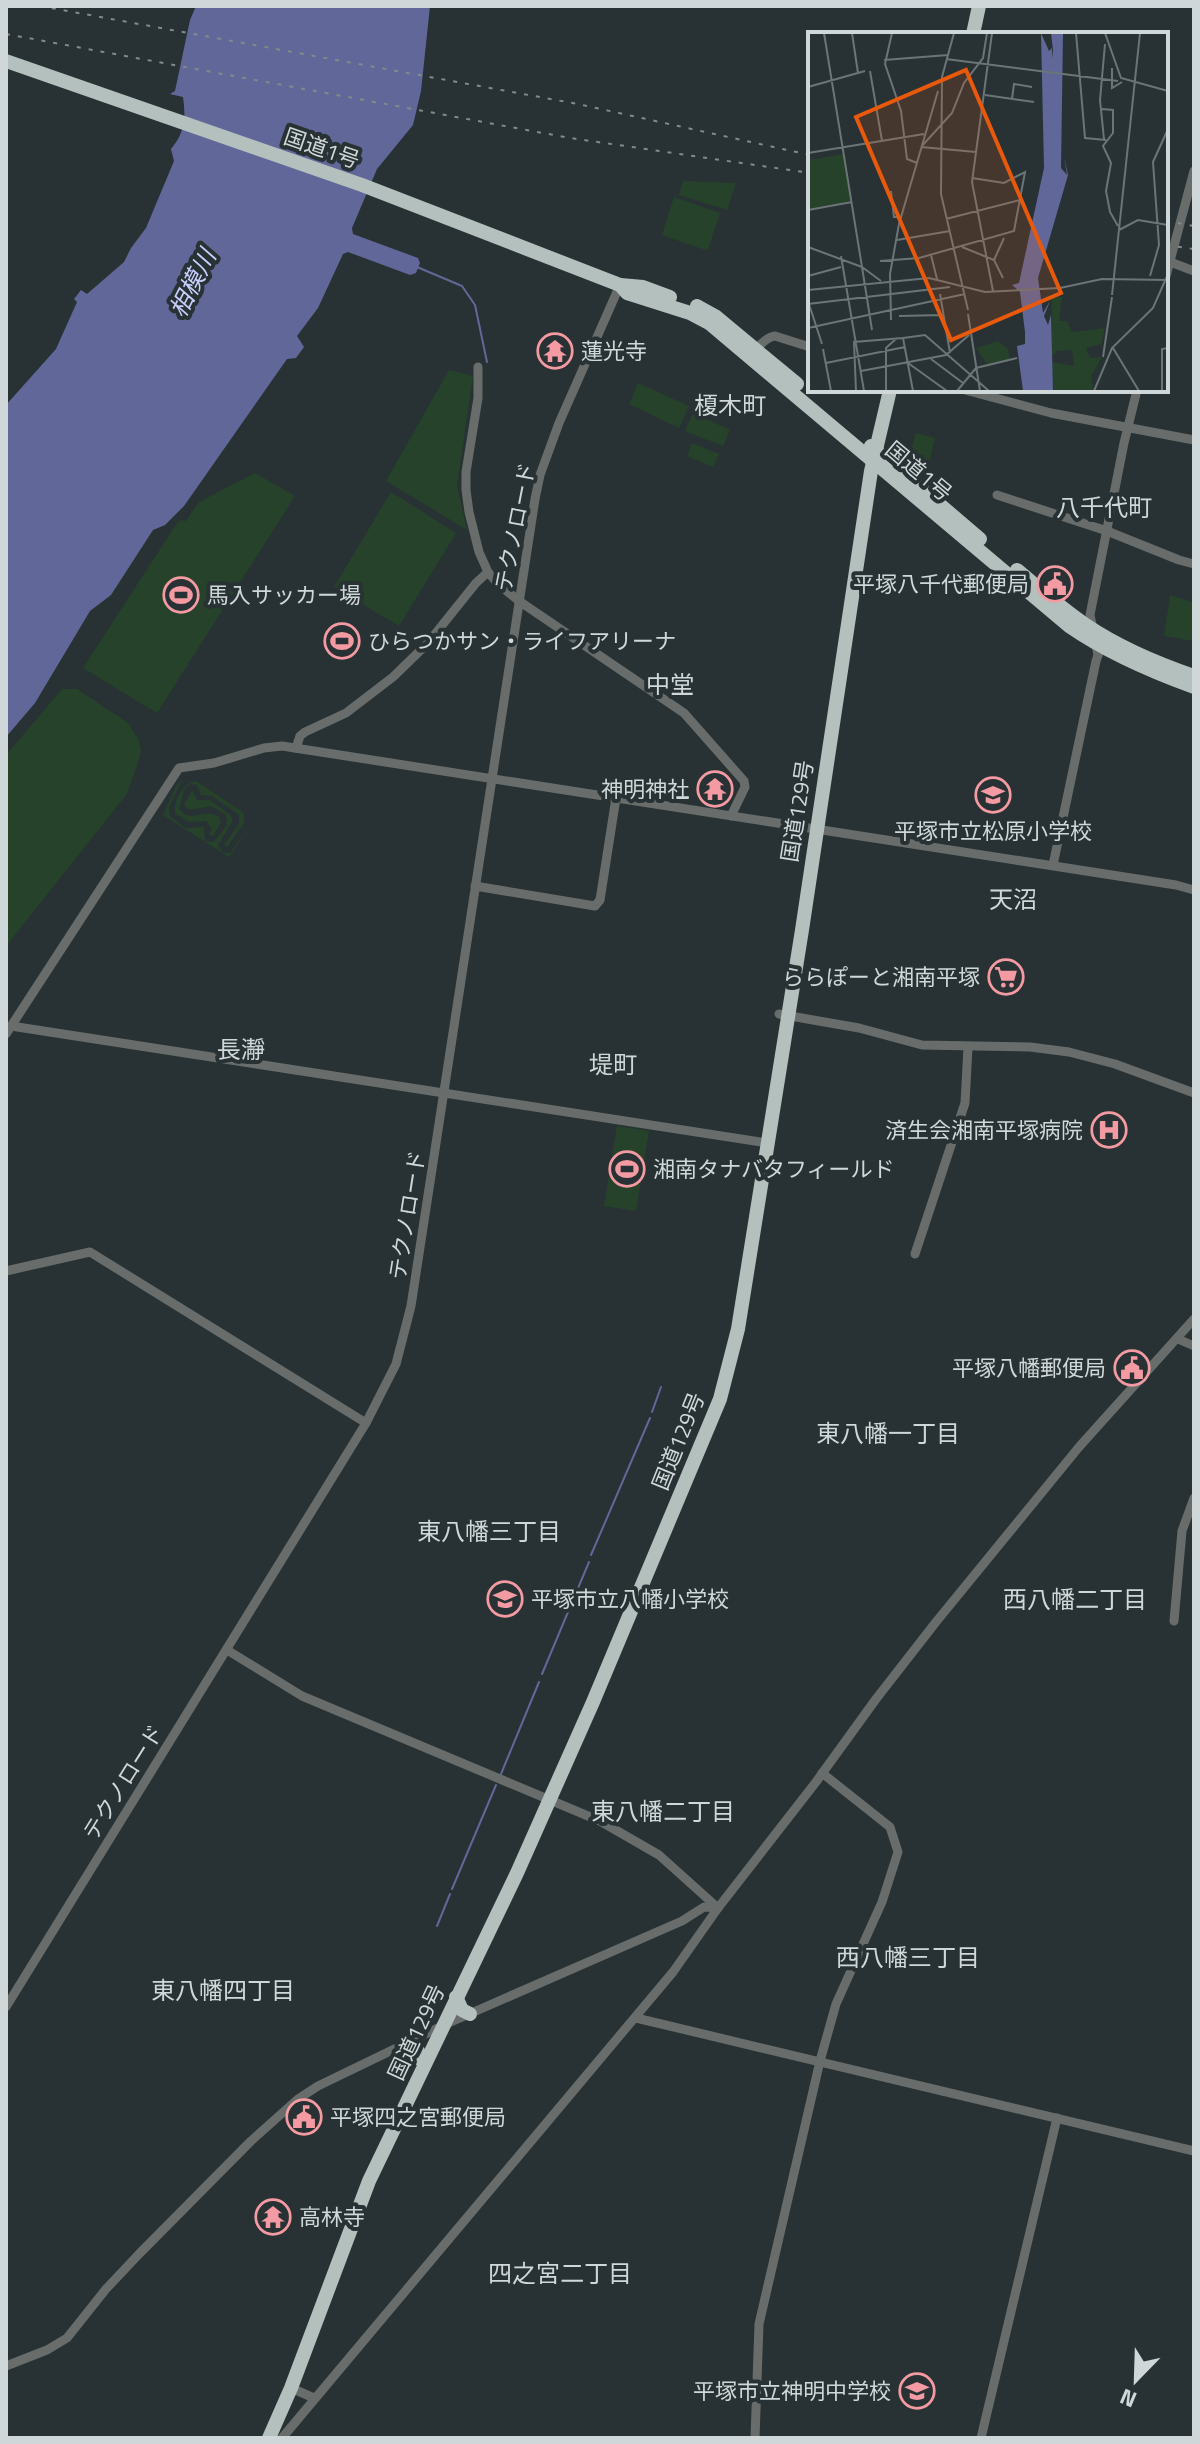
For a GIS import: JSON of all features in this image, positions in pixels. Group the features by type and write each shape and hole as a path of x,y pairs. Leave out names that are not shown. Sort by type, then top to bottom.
{"highway":[{"path":"970,32 976,6"},
{"name":"国道1号","path":"6,61 362,185 620,285 643,287 715,316 750,350 871,453 1016,569 1094,637 1139,666 1194,687"},
{"name":"国道129号","path":"261,2438 285,2386 360,2184 420,2059 456,1997 547,1800 724,1388 736,1338 763,1143 882,392"},
{"name":"国道129号","path":"871,453 889,392"},
{"name":"国道1号","path":"1094,637 1194,676"},
{"name":"国道129号","path":"269,2438 291,2388 356,2212 547,1800"},
{"path":"456,1997 462,2010 470,2014"},
{"path":"409,2042 418,2051 420,2059"}],"street":[{"path":"1168,269 1194,171"},
{"path":"1170,262 1194,271"},
{"name":"テクノロード","path":"6,2007 388,1383 405,1335 540,475 559,423 620,285"},
{"path":"750,350 775,336 808,346"},
{"path":"478,367 478,398 466,490 473,532 488,572 519,601 684,713 744,781 745,787 731,816"},
{"path":"972,392 1051,413 1194,440"},
{"path":"1053,865 1094,637 1090,615 1137,392"},
{"path":"997,495 1194,564"},
{"path":"296,748 305,732 346,713 416,655 488,572"},
{"path":"763,1143 8,1030 179,768 214,763 264,748 296,748 1053,865 1194,890"},
{"path":"475,886 595,906 600,900 616,798"},
{"path":"783,1014 859,1028 912,1044 1046,1048 1082,1054 1194,1093"},
{"path":"915,1254 965,1103 968,1047"},
{"path":"6,1271 90,1252 366,1423"},
{"path":"282,2438 636,2018 927,1633 1079,1447 1194,1319"},
{"path":"1178,1339 1194,1346"},
{"path":"1174,1621 1182,1531 1194,1498"},
{"path":"227,1650 302,1696 600,1821 659,1855 718,1908"},
{"path":"755,2438 759,2324 820,2061 836,2004 882,1902 898,1852 890,1827 822,1773"},
{"path":"6,2366 47,2350 67,2338 106,2289 251,2141 298,2099 318,2086 439,2028 682,1921 704,1907 718,1908"},
{"path":"636,2018 1194,2151"},
{"path":"981,2438 1057,2118"},
{"path":"291,2388 314,2398"}],"green space":[{"path":"683,181 736,183 727,210 679,195"},
{"path":"674,197 720,213 708,249 662,235"},
{"path":"449,370 473,376 457,486 467,530 386,481"},
{"path":"638,383 689,406 679,428 629,404"},
{"path":"693,413 730,430 723,446 685,431"},
{"path":"916,433 935,438 930,458 917,474 907,465"},
{"path":"692,443 719,454 713,467 687,456"},
{"name":"馬入サッカー場","path":"255,473 295,496 157,713 83,668 177,523 186,521 199,502"},
{"path":"391,492 456,533 399,626 334,587"},
{"path":"1170,595 1194,603 1194,641 1164,636"},
{"path":"62,689 77,689 128,723 141,750 126,795 6,946 6,755"},
{"path":"182,780 169,807 170,816 185,828 204,827 205,841 214,842 227,825 226,815 211,806 189,810 184,805 192,790 197,800 210,800 233,820 218,845 222,852 230,853 252,824 229,857 163,815 176,786"},
{"path":"196,781 244,813 244,823 227,847 224,845 239,824 239,815 212,796 201,795 197,785 191,784 185,788 179,808 191,816 206,813 219,817 221,823 213,836 209,835 212,829 206,821 190,822 175,814 180,794 187,785"},
{"name":"湘南タナバタフィールド","path":"617,1126 649,1131 636,1211 604,1206"}],"water":[{"name":"相模川","path":"196,6 430,6 421,91 413,125 377,169 352,228 353,234 418,258 420,263 416,273 410,275 348,252 343,254 318,308 297,336 304,347 296,358 287,359 184,506 165,525 153,530 111,595 90,611 35,703 6,737 6,405 56,349 77,302 74,299 81,290 87,294 124,262 146,228 174,161 171,149 183,125 183,97 170,94 175,91 190,20"}],"waterway":[{"path":"417,267 462,286 475,305 487,362"},
{"path":"652,1412 661,1387"},
{"path":"591,1555 650,1418"},
{"path":"542,1674 589,1562"},
{"path":"501,1774 539,1682"},
{"path":"452,1889 496,1785"},
{"path":"437,1926 450,1894"}],"railway":[{"path":"40,6 578,104 808,155"},
{"path":"6,34 570,138 808,173"},
{"path":"1168,221 1194,226"},
{"path":"1168,245 1194,249"}],"place":[{"name":"蓮光寺","path":"555,351"},
{"name":"平塚八千代郵便局","path":"1055,584"},
{"name":"馬入サッカー場","path":"181,595"},
{"name":"ひらつかサン・ライフアリーナ","path":"342,641"},
{"name":"神明神社","path":"715,789"},
{"name":"平塚市立松原小学校","path":"993,795"},
{"name":"ららぽーと湘南平塚","path":"1006,977"},
{"name":"済生会湘南平塚病院","path":"1109,1130"},
{"name":"湘南タナバタフィールド","path":"627,1169"},
{"name":"平塚八幡郵便局","path":"1132,1368"},
{"name":"平塚市立八幡小学校","path":"505,1599"},
{"name":"平塚四之宮郵便局","path":"304,2117"},
{"name":"高林寺","path":"273,2217"},
{"name":"平塚市立神明中学校","path":"917,2391"}],"district":[{"name":"榎木町","path":"730,405"},
{"name":"八千代町","path":"1104,507"},
{"name":"中堂","path":"670,684"},
{"name":"天沼","path":"1013,899"},
{"name":"長瀞","path":"241,1049"},
{"name":"堤町","path":"613,1064"},
{"name":"東八幡一丁目","path":"888,1433"},
{"name":"東八幡三丁目","path":"489,1531"},
{"name":"西八幡二丁目","path":"1075,1599"},
{"name":"東八幡二丁目","path":"663,1811"},
{"name":"西八幡三丁目","path":"908,1957"},
{"name":"東八幡四丁目","path":"223,1990"},
{"name":"四之宮二丁目","path":"560,2273"}]}
